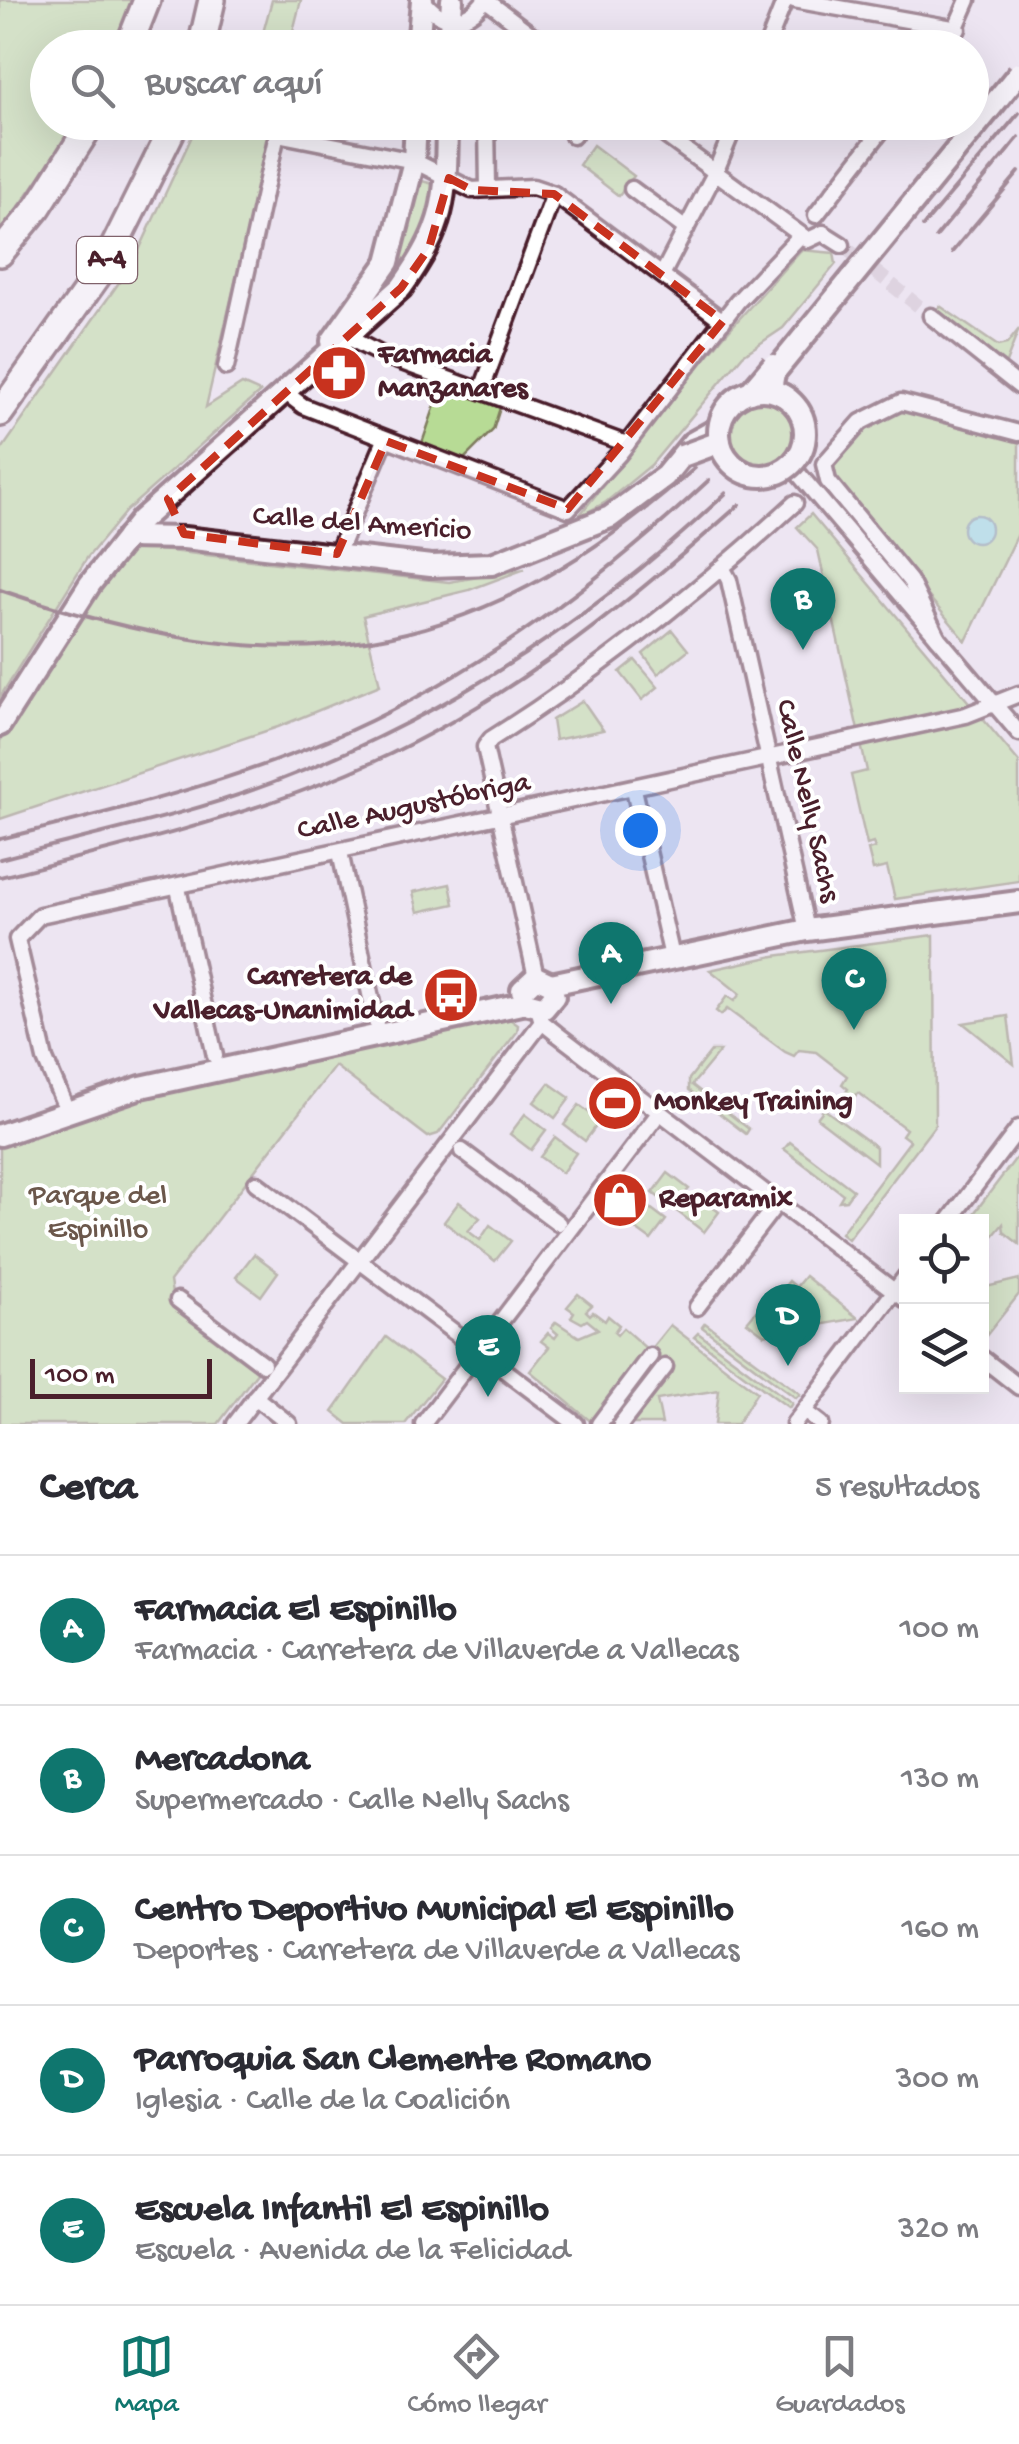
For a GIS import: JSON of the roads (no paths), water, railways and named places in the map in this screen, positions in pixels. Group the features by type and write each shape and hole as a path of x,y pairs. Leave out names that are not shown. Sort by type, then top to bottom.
{"highway":[{"path":"135,30 146,0"},
{"path":"205,30 212,0"},
{"path":"0,253 38,208 81,140"},
{"name":"A-4","path":"0,413 105,265 167,140"}],"street":[{"path":"423,0 438,17 452,10 466,18 485,0 524,30"},
{"path":"420,30 423,0"},
{"path":"773,30 785,0"},
{"path":"794,0 872,6 958,30 968,0"},
{"path":"989,98 1019,62"},
{"path":"989,109 1019,72"},
{"path":"226,368 276,140"},
{"path":"307,140 414,161 472,190 533,187 554,194 723,321"},
{"path":"317,363 388,262 414,161 415,140"},
{"path":"0,725 90,584 127,537 401,288 430,248 448,178 447,140"},
{"path":"488,140 488,188"},
{"path":"671,140 783,225 808,240 823,233"},
{"path":"662,275 729,140"},
{"path":"286,392 303,406 568,509 627,444 723,321 800,232 803,218 816,215 874,140"},
{"path":"955,140 750,392 728,406 719,435 730,463 746,474 775,475 800,454 805,429 794,405 771,388 774,373 964,140"},
{"path":"632,188 686,229"},
{"path":"482,389 554,194"},
{"path":"816,215 824,226 823,233"},
{"path":"823,233 842,246"},
{"path":"932,316 1002,377 1019,386"},
{"path":"349,338 382,354 627,444"},
{"path":"750,392 767,390 784,396"},
{"path":"938,638 910,582 828,481 824,464 861,422 901,402 1019,433"},
{"name":"Calle del Americio","path":"127,537 184,538 430,566 492,564 584,530 637,498 692,443 719,435"},
{"path":"337,554 386,440"},
{"path":"791,465 1019,733"},
{"path":"165,501 184,538"},
{"path":"162,540 150,518 165,501"},
{"path":"796,503 723,569 573,687 491,739 485,747 538,997 659,1113 899,1294"},
{"name":"Calle Nelly Sachs","path":"723,569 807,930"},
{"name":"Calle Augustóbriga","path":"63,1101 45,1058 17,940 40,915 634,789 996,705 1019,694"},
{"path":"634,789 672,957"},
{"path":"340,852 376,1022"},
{"path":"178,888 214,1056"},
{"path":"0,1124 214,1056 376,1022 538,997 672,957 807,930 1019,902"},
{"path":"0,1135 142,1086 538,997 795,944 1019,914"},
{"path":"235,1424 362,1261 538,997"},
{"path":"422,1424 659,1113"},
{"path":"954,1214 1019,1128"},
{"path":"462,1151 558,1223"},
{"path":"256,1183 576,1424"},
{"path":"696,1306 778,1202"},
{"path":"794,1424 899,1298"},
{"path":"178,1300 263,1364"},
{"path":"599,1424 650,1356"},
{"path":"989,1364 1019,1388"},
{"path":"621,1424 665,1367"},
{"path":"255,1398 290,1424"},
{"path":"804,1411 821,1424"}],"water":[{"path":"977,515 987,519 991,529 987,539 977,543 967,539 963,529 967,519"}],"tunnel":[{"path":"842,245 931,316"}],"railway":[{"path":"923,226 1019,113"},
{"path":"936,237 1019,137"},
{"path":"952,252 1019,172"},
{"path":"0,590 102,621 196,640 284,647 368,641 449,621 529,586 611,535 695,468"},
{"path":"0,839 133,805 264,765 399,707 540,620 626,553 709,480"},
{"path":"0,859 239,795 396,728 456,696 569,623 676,539 726,493"},
{"path":"0,877 219,819 305,790 402,748 455,720 554,656 649,583 739,505"}],"place":[{"name":"Farmacia Manzanares","path":"339,373"},
{"name":"Mercadona","path":"803,650"},
{"name":"Carretera de Vallecas-Unanimidad","path":"451,995"},
{"name":"Farmacia El Espinillo","path":"611,1004"},
{"name":"Centro Deportivo Municipal El Espinillo","path":"854,1030"},
{"name":"Monkey Training","path":"615,1103"},
{"name":"Reparamix","path":"620,1200"},
{"name":"Parroquia San Clemente Romano","path":"788,1366"},
{"name":"Escuela Infantil El Espinillo","path":"488,1397"}],"park label":[{"name":"Parque del Espinillo","path":"98,1214"}]}
